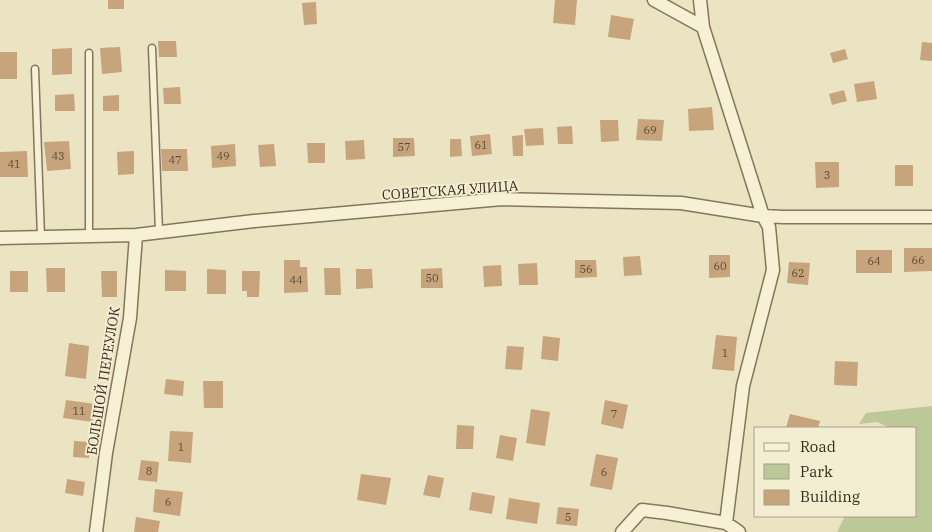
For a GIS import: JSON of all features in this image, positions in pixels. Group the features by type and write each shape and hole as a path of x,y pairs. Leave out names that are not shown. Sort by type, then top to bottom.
{"street":[{"path":"654,0 703,27"},
{"path":"700,0 703,27 763,216 769,227 772,270 742,386 726,523"},
{"name":"СОВЕТСКАЯ УЛИЦА","path":"0,238 136,235 254,221 502,199 681,203 763,216 932,217"},
{"name":"БОЛЬШОЙ ПЕРЕУЛОК","path":"96,532 106,453 130,318 136,235"},
{"path":"622,532 642,510 726,523 738,532"}],"lane":[{"path":"152,48 159,232"},
{"path":"89,53 89,236"},
{"path":"35,69 41,237"}],"green space":[{"path":"932,406 932,532 837,532 844,517 917,517 917,427 888,427 877,422 859,424 866,413"}],"building":[{"path":"108,0 124,0 124,9 108,9"},
{"path":"555,0 577,0 575,25 553,23"},
{"path":"316,2 317,24 304,25 302,3"},
{"path":"611,15 634,19 630,40 608,37"},
{"path":"158,41 176,41 177,57 159,57"},
{"path":"922,42 932,43 932,61 920,60"},
{"path":"120,47 122,72 102,74 100,48"},
{"path":"72,48 72,74 52,75 52,49"},
{"path":"845,49 848,59 833,63 830,53"},
{"path":"0,52 17,52 17,79 0,79"},
{"path":"874,81 877,99 857,102 854,84"},
{"path":"180,87 181,104 164,104 163,88"},
{"path":"844,90 847,101 832,105 829,94"},
{"path":"74,94 75,111 55,111 55,95"},
{"path":"119,95 119,111 103,111 103,96"},
{"path":"712,107 714,130 689,131 688,109"},
{"path":"638,119 664,120 662,141 636,140"},
{"path":"600,120 618,120 619,141 601,142"},
{"path":"572,126 573,144 558,144 557,127"},
{"path":"543,128 544,145 526,146 524,129"},
{"path":"490,134 492,154 472,156 470,136"},
{"path":"523,135 523,156 513,156 512,136"},
{"path":"393,138 414,138 415,156 393,157"},
{"path":"450,139 461,139 462,156 450,157"},
{"path":"364,140 365,159 346,160 345,141"},
{"path":"69,141 71,169 47,171 44,142"},
{"path":"307,143 325,143 325,163 308,163"},
{"path":"235,144 236,166 212,168 211,146"},
{"path":"274,144 276,166 260,167 258,145"},
{"path":"161,149 187,149 188,171 162,171"},
{"path":"27,151 28,177 0,177 0,152"},
{"path":"134,151 134,174 118,175 117,152"},
{"path":"815,162 839,162 839,187 816,188"},
{"path":"895,165 913,165 913,186 895,186"},
{"path":"904,248 932,248 932,271 904,272"},
{"path":"856,250 892,250 892,273 856,273"},
{"path":"709,255 730,255 730,277 709,278"},
{"path":"640,256 642,275 624,276 623,257"},
{"path":"284,260 300,260 300,267 307,267 308,292 284,293"},
{"path":"575,260 596,260 597,277 575,278"},
{"path":"789,262 810,263 808,285 787,283"},
{"path":"537,263 538,285 519,285 518,264"},
{"path":"501,265 502,286 484,287 483,266"},
{"path":"46,268 65,268 65,292 47,292"},
{"path":"324,268 340,268 341,295 325,295"},
{"path":"442,268 443,288 421,288 421,269"},
{"path":"207,269 226,270 226,294 207,294"},
{"path":"356,269 372,269 373,288 356,289"},
{"path":"165,270 186,271 186,291 165,291"},
{"path":"10,271 28,271 28,292 10,292"},
{"path":"101,271 117,271 117,297 102,297"},
{"path":"242,271 260,271 259,297 247,297 247,291 242,291"},
{"path":"716,335 737,337 734,371 712,369"},
{"path":"543,336 560,338 558,361 541,359"},
{"path":"69,343 89,346 86,379 65,376"},
{"path":"507,346 524,347 522,370 505,369"},
{"path":"835,361 858,362 857,386 834,385"},
{"path":"166,379 184,381 183,396 164,394"},
{"path":"203,381 223,381 223,408 204,408"},
{"path":"66,400 95,404 93,422 63,418"},
{"path":"605,400 628,405 623,429 601,424"},
{"path":"531,409 550,412 545,446 526,443"},
{"path":"790,414 820,421 818,427 786,427"},
{"path":"457,425 474,426 473,449 456,449"},
{"path":"170,431 193,432 191,463 168,461"},
{"path":"500,435 517,438 513,461 496,458"},
{"path":"74,441 90,442 89,458 73,457"},
{"path":"596,454 618,458 612,490 590,486"},
{"path":"141,460 159,462 157,482 138,480"},
{"path":"361,474 391,478 386,505 357,500"},
{"path":"428,475 444,478 440,498 423,495"},
{"path":"67,479 85,482 83,496 65,493"},
{"path":"155,489 183,492 180,516 153,512"},
{"path":"472,492 495,496 492,514 469,510"},
{"path":"509,498 540,503 537,524 506,519"},
{"path":"558,507 579,509 577,526 556,524"},
{"path":"136,517 160,521 158,532 134,532"}]}
